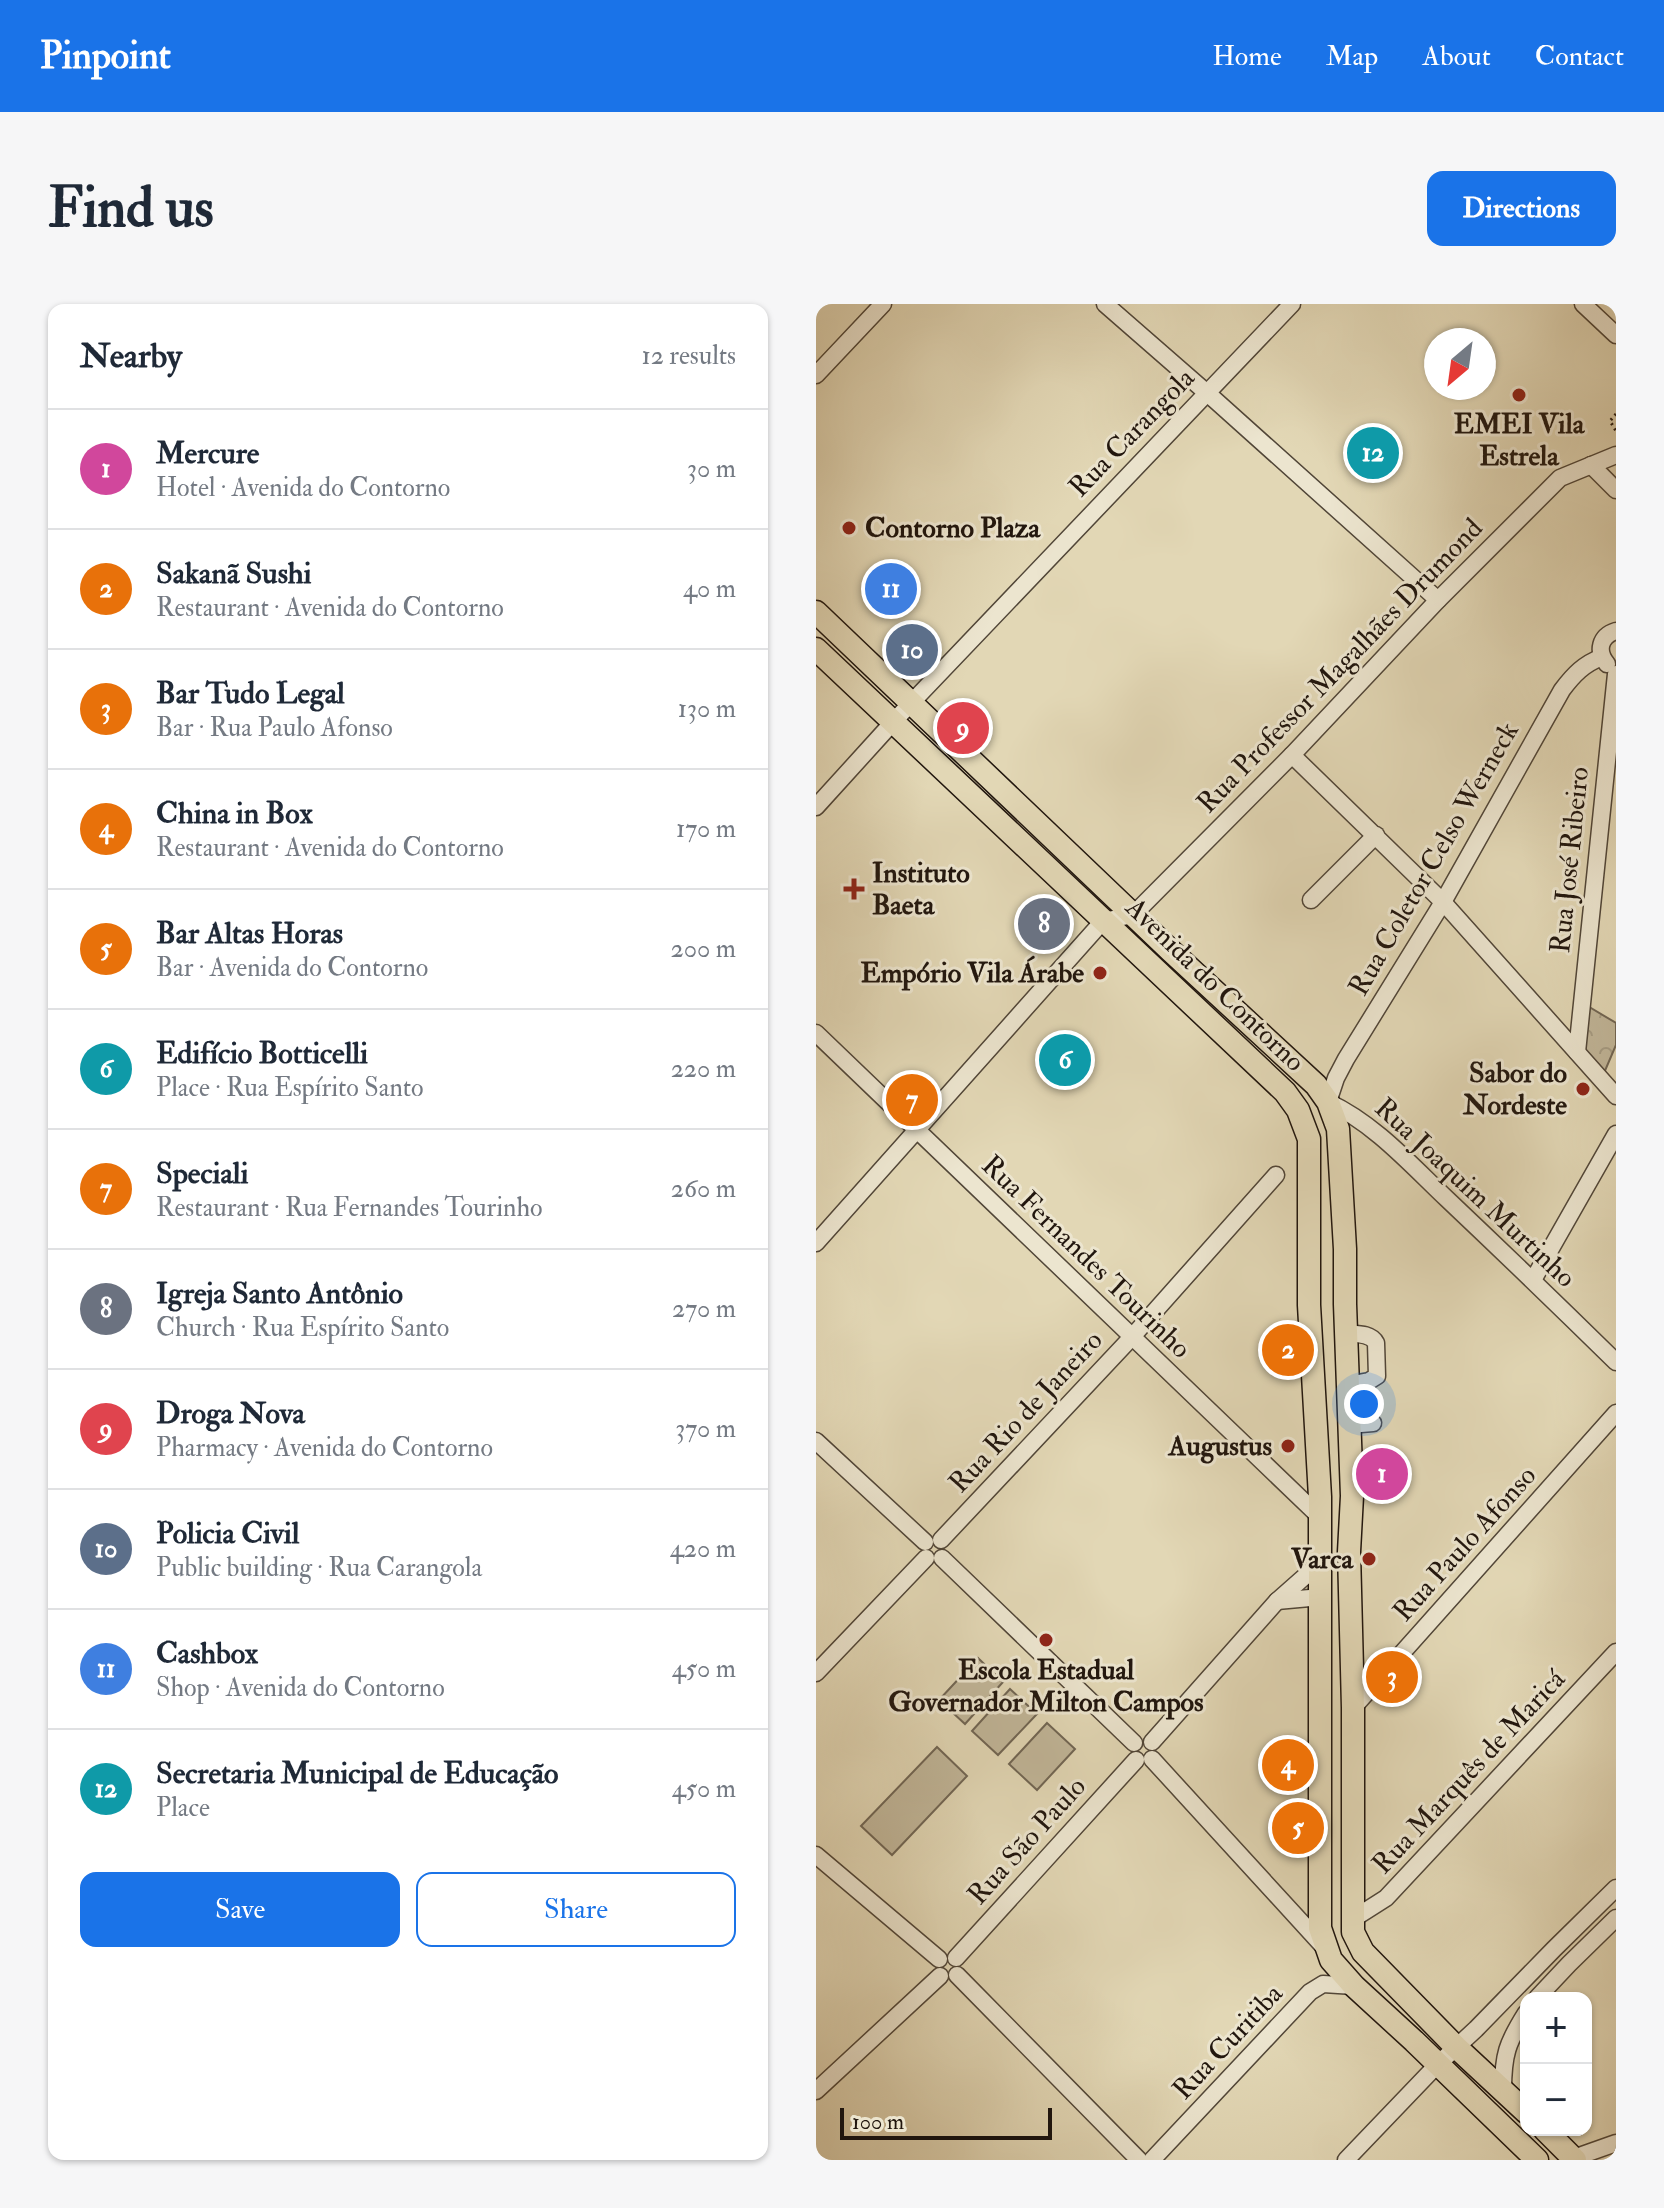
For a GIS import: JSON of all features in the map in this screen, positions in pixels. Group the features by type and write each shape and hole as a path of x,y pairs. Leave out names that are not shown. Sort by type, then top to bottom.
{"main road":[{"name":"Avenida do Contorno","path":"816,612 1316,1085 1328,1102 1338,1129 1345,1249 1352,1496 1349,1552 1353,1932 1363,1952 1456,2047 1520,2106"},
{"name":"Avenida do Contorno","path":"816,649 1285,1092 1298,1110 1309,1139 1309,1305 1320,1517 1319,1917 1331,1960 1354,1986 1537,2160"},
{"path":"1285,1092 1328,1102"},
{"path":"1551,2136 1572,2159"}],"street":[{"path":"816,375 883,304"},
{"path":"1105,304 1438,600"},
{"name":"Rua Carangola","path":"816,807 894,721 1292,304"},
{"path":"1583,304 1616,335"},
{"name":"Rua Professor Magalhães Drumond","path":"1133,915 1560,478 1616,455"},
{"path":"1591,465 1616,490"},
{"path":"1616,631 1602,641 1600,652 1608,665 1616,668"},
{"name":"Rua Coletor Celso Werneck","path":"1328,1102 1346,1059 1443,902 1562,690 1574,674 1602,657"},
{"name":"Rua José Ribeiro","path":"1577,1052 1616,674"},
{"path":"1292,755 1443,902 1616,1096"},
{"path":"1311,900 1376,835"},
{"path":"816,1243 1103,921 1133,915"},
{"name":"Rua Fernandes Tourinho","path":"816,1033 1320,1517"},
{"name":"Rua Joaquim Murtinho","path":"1328,1102 1346,1111 1381,1137 1616,1362"},
{"path":"1533,1280 1616,1134"},
{"name":"Rua Rio de Janeiro","path":"816,1673 1131,1338 1276,1175"},
{"name":"Rua Paulo Afonso","path":"1353,1708 1616,1413"},
{"path":"1349,1425 1373,1423"},
{"path":"816,1441 934,1549 1144,1751 1328,1952"},
{"name":"Rua São Paulo","path":"945,1970 960,1965 956,1958 1277,1601 1320,1563"},
{"path":"1277,1601 1321,1597"},
{"name":"Rua Marquês de Maricá","path":"1353,1919 1386,1898 1616,1652"},
{"path":"816,1855 945,1970 1139,2160"},
{"path":"1346,2160 1616,1888"},
{"path":"1543,1992 1616,1918"},
{"path":"816,2091 945,1970"},
{"name":"Rua Curitiba","path":"1152,2160 1310,1992 1323,1984 1354,1986"},
{"path":"1503,2090 1503,2061 1520,2022"},
{"path":"1572,2159 1616,2143"}],"path":[{"path":"1616,414 1610,421 1616,431"}],"green space":[{"path":"1581,1002 1616,1023 1616,1045 1604,1073 1616,1084 1616,1095 1578,1050"},
{"path":"978,1658 1003,1682 965,1724 939,1700"},
{"path":"1010,1689 1037,1714 998,1755 972,1731"},
{"path":"1047,1723 1075,1749 1037,1790 1009,1764"},
{"path":"937,1747 967,1776 892,1855 861,1826"}],"place":[{"name":"EMEI Vila Estrela","path":"1519,395"},
{"name":"Secretaria Municipal de Educação","path":"1373,453"},
{"name":"Contorno Plaza","path":"849,528"},
{"name":"Cashbox","path":"891,589"},
{"name":"Policia Civil","path":"912,650"},
{"name":"Droga Nova","path":"963,728"},
{"name":"Instituto Baeta","path":"854,889"},
{"name":"Igreja Santo Antônio","path":"1044,924"},
{"name":"Empório Vila Árabe","path":"1100,973"},
{"name":"Edifício Botticelli","path":"1065,1060"},
{"name":"Sabor do Nordeste","path":"1583,1089"},
{"name":"Speciali","path":"912,1100"},
{"name":"Sakanã Sushi","path":"1288,1350"},
{"name":"Augustus","path":"1288,1446"},
{"name":"Mercure","path":"1382,1474"},
{"name":"Varca","path":"1369,1559"},
{"name":"Escola Estadual Governador Milton Campos","path":"1046,1640"},
{"name":"Bar Tudo Legal","path":"1392,1677"},
{"name":"China in Box","path":"1288,1765"},
{"name":"Bar Altas Horas","path":"1298,1828"}]}
